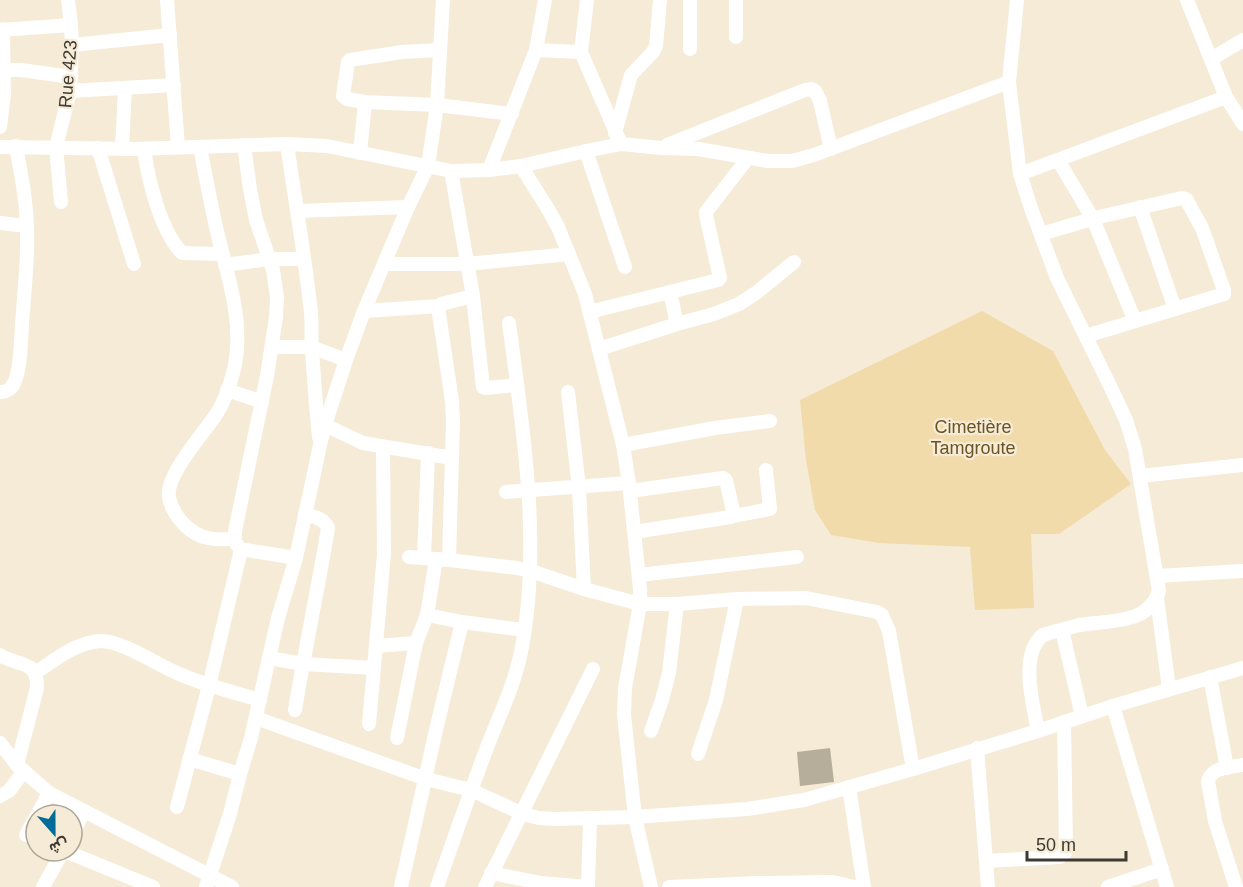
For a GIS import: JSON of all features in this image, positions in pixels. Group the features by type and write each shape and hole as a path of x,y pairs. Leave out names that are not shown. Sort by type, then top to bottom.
{"street":[{"name":"Rue 423","path":"61,202 56,147 70,84 72,45 68,0"},
{"path":"167,0 178,147"},
{"path":"208,881 251,738 278,618 296,558 325,425 364,311 428,166 437,105 443,0"},
{"path":"489,170 536,50 545,0"},
{"path":"587,0 581,52 618,139"},
{"path":"618,139 631,75 656,46 660,0"},
{"path":"690,0 690,49"},
{"path":"736,0 736,37"},
{"path":"1017,0 1009,82 1020,174 1057,278 1126,420 1135,449 1157,576 1159,591 1157,598 1170,689"},
{"path":"1187,0 1226,97 1243,124"},
{"path":"0,127 4,94 2,30 71,25"},
{"path":"72,45 170,35"},
{"path":"1211,60 1243,40"},
{"path":"440,50 402,52 350,60 344,96 347,99 365,102 437,105 512,114"},
{"path":"536,50 581,52"},
{"path":"2,70 21,70 70,84 125,88 174,85"},
{"path":"0,147 144,149 287,144 327,146 451,171 521,166 586,151 618,139 661,148 698,149 767,161 792,161 831,149 1009,82"},
{"path":"122,149 125,88"},
{"path":"661,148 812,89 819,101 831,149"},
{"path":"1020,174 1226,97"},
{"path":"360,153 365,102"},
{"path":"287,144 298,211 312,328 311,347 320,445"},
{"path":"177,807 231,595 237,544 273,347 277,297 273,270 256,220 244,145"},
{"path":"0,392 9,390 14,385 20,355 26,268 25,200 16,146"},
{"path":"200,147 234,301 237,339 235,366 217,414 173,476 168,493 169,500 182,522 194,532 208,539 296,558"},
{"path":"98,148 134,264"},
{"path":"144,149 155,199 168,231 182,253 224,259 304,259"},
{"path":"586,151 625,267"},
{"path":"589,312 718,280 720,278 705,215 748,158"},
{"path":"1058,160 1093,219 1135,321"},
{"path":"521,166 548,209 585,294 623,445 630,487 640,589 640,604 625,688 625,735 635,817 651,887"},
{"path":"451,171 473,296 483,387 517,385"},
{"path":"1041,234 1182,198 1186,199 1202,228 1224,294 1086,336"},
{"path":"298,211 408,207"},
{"path":"1140,207 1175,309"},
{"path":"0,223 27,226"},
{"path":"384,264 467,264 569,254"},
{"path":"599,349 714,314 739,304 794,262"},
{"path":"670,292 677,324"},
{"path":"364,311 439,306 473,296"},
{"path":"397,738 416,643 427,615 452,458 452,401 439,306"},
{"path":"437,887 471,790 510,691 521,652 524,630 531,571 528,490 509,323"},
{"path":"273,347 311,347 346,360"},
{"path":"227,390 262,402"},
{"path":"568,392 579,488 584,589"},
{"path":"623,445 715,428 770,421"},
{"path":"325,425 363,443 452,458"},
{"path":"369,724 384,554 383,447"},
{"path":"428,453 436,559"},
{"path":"1140,476 1243,465"},
{"path":"634,532 768,510 770,508 766,470"},
{"path":"506,492 630,487 723,478 726,480 734,516"},
{"path":"295,710 328,528 322,519 305,514"},
{"path":"409,557 517,568 640,604 807,598 870,609 882,615 889,631 913,769"},
{"path":"639,575 797,557"},
{"path":"1157,576 1243,571"},
{"path":"1038,731 1028,676 1038,639 1043,635 1081,625 1127,620 1146,609 1157,598"},
{"path":"698,754 716,700 737,599"},
{"path":"651,731 669,673 677,604"},
{"path":"427,615 524,630"},
{"path":"401,887 462,622"},
{"path":"1062,630 1082,716"},
{"path":"35,672 73,649 102,641 125,647 209,686 260,700"},
{"path":"376,646 416,643"},
{"path":"0,655 31,668 37,678 21,768 9,791 0,796"},
{"path":"269,658 303,664 374,668"},
{"path":"256,718 426,779 471,790 522,814 546,818 635,817 747,809 804,800 1243,668"},
{"path":"485,887 593,669"},
{"path":"1210,677 1227,768"},
{"path":"1113,706 1167,887"},
{"path":"986,861 1060,857 1065,853 1064,722"},
{"path":"0,743 21,768 49,794 68,803"},
{"path":"977,748 988,887"},
{"path":"189,759 240,774"},
{"path":"1236,887 1215,821 1208,781 1212,773 1243,765"},
{"path":"849,787 864,887"},
{"path":"44,803 49,794"},
{"path":"84,811 208,881 232,887"},
{"path":"491,873 565,886 588,887 590,819"},
{"path":"84,861 128,882 153,887"},
{"path":"43,887 57,863"},
{"path":"1108,887 1162,869"},
{"path":"669,887 833,882 855,887"}],"green space":[{"name":"Cimetière Tamgroute","path":"982,311 1053,351 1105,450 1131,484 1059,534 1031,534 1034,608 975,610 970,547 879,543 831,535 815,510 806,460 800,400"}],"building":[{"path":"830,748 834,782 800,786 797,752"}]}
